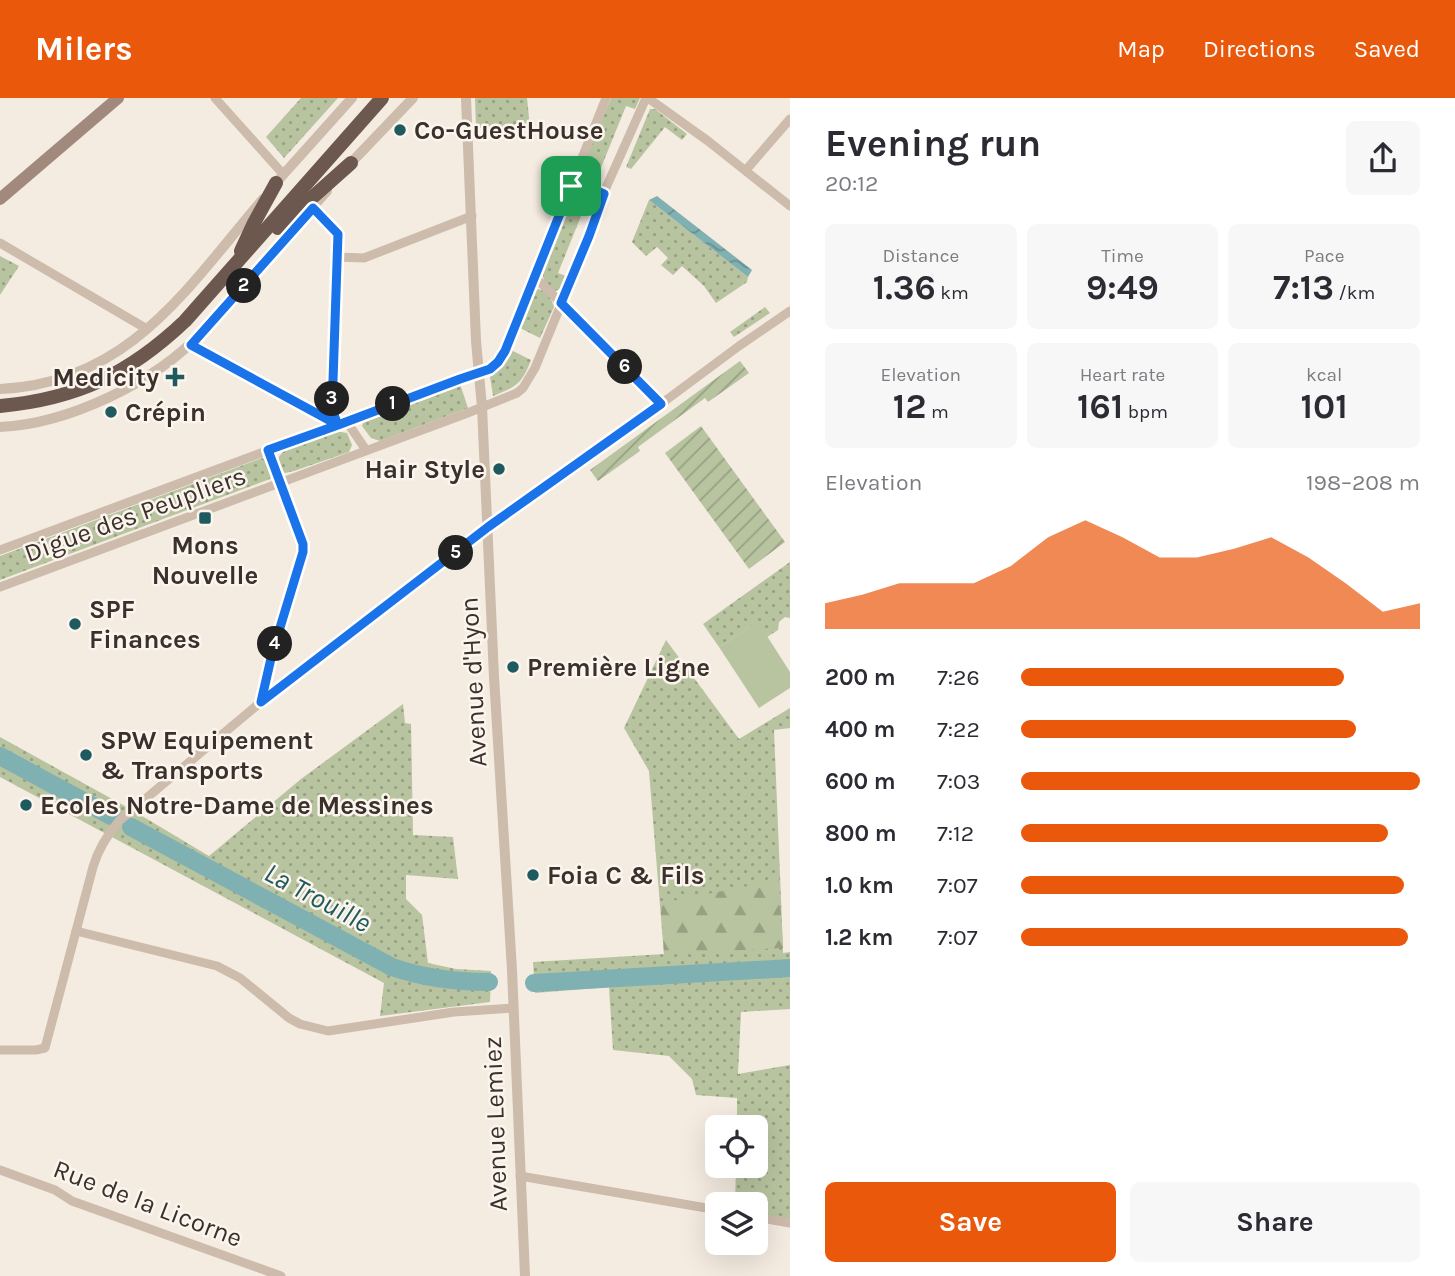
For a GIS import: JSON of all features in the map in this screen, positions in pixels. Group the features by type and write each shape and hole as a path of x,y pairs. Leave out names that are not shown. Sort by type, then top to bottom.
{"highway":[{"path":"0,414 27,410 81,395 142,357 185,321 382,98"},
{"path":"235,265 351,163"},
{"path":"235,265 279,178"},
{"path":"0,406 41,401 78,391 142,357"}],"main road":[{"path":"0,200 118,98"}],"street":[{"path":"215,98 279,178"},
{"path":"0,389 58,380 79,373 119,351 147,329 167,312 279,178 352,98"},
{"path":"0,427 56,418 102,400 153,372 191,345 351,163 414,98"},
{"path":"478,374 490,369 505,351 606,98"},
{"path":"647,98 746,170 790,206"},
{"name":"Digue des Peupliers","path":"0,587 482,407 523,388 535,368 604,194 647,98"},
{"name":"Avenue d'Hyon","path":"464,101 512,970"},
{"path":"746,170 790,119"},
{"path":"573,181 604,194"},
{"path":"313,208 338,234 332,410 366,450"},
{"path":"337,257 364,258 472,216"},
{"path":"0,243 147,329"},
{"path":"535,277 661,404"},
{"path":"0,1050 45,1048 95,860 110,832 127,814 261,702 488,527 790,311"},
{"path":"191,345 342,423"},
{"name":"Digue des Peupliers","path":"0,550 478,374"},
{"path":"261,702 272,654 303,552 303,544 268,450"},
{"path":"76,930 217,967 240,978 289,1018 300,1024 328,1031 454,1012 513,1008"},
{"name":"Avenue Lemiez","path":"512,970 525,1276"},
{"name":"Rue de la Licorne","path":"0,1170 55,1190 72,1201 281,1276"},
{"path":"520,1176 705,1208"},
{"path":"768,1219 790,1223"}],"green space":[{"path":"301,98 338,98 284,158 266,137"},
{"path":"475,98 527,98 530,127 476,128"},
{"path":"611,98 640,98 635,109 626,106 594,185 577,179"},
{"path":"650,109 655,109 687,134 682,140 665,127 631,169 626,167"},
{"path":"575,188 590,194 558,273 566,276 560,289 555,291 545,283 542,272"},
{"path":"649,200 748,277 747,282 716,303 704,286 682,266 673,275 661,265 668,258 657,247 646,256 632,242"},
{"path":"0,256 19,266 0,295"},
{"path":"538,289 548,296 554,307 540,338 520,328 534,292"},
{"path":"765,307 770,313 734,337 730,332"},
{"path":"511,350 531,360 517,384 493,396 490,377 505,363"},
{"path":"740,361 749,373 708,402 705,398 638,447 640,451 598,481 590,470"},
{"path":"460,384 468,408 380,441 371,438 362,426 365,418"},
{"path":"701,426 785,542 749,569 665,453"},
{"path":"336,431 347,433 352,445 349,452 285,473 278,463 280,455 286,449"},
{"path":"262,458 268,461 272,473 270,479 0,580 0,556"},
{"path":"790,562 790,618 785,617 779,622 778,630 767,637 757,623 719,647 703,624"},
{"path":"758,622 790,672 790,688 759,708 719,647"},
{"path":"666,640 739,739 790,708 790,728 774,730 783,953 790,952 790,1009 741,1012 738,1074 790,1065 790,1223 768,1219 768,1192 735,1192 736,1178 768,1178 768,1115 737,1115 737,1098 696,1095 692,1079 669,1056 613,1050 609,987 535,993 533,962 664,954 649,771 624,728"},
{"path":"403,704 405,723 411,724 413,835 453,837 458,879 406,875 406,899 422,915 428,963 456,969 491,971 490,1002 380,1016 384,983 0,777 0,737 209,856 301,779"},
{"path":"779,880 783,948 664,954 661,903"}],"water":[{"path":"657,196 752,270 748,277 649,200"}],"waterway":[{"name":"La Trouille","path":"0,756 111,816"},
{"name":"La Trouille","path":"131,827 392,967 440,979 489,982"},
{"name":"La Trouille","path":"534,983 790,968"}],"place":[{"name":"Co-GuestHouse","path":"400,130"},
{"name":"Medicity","path":"175,377"},
{"name":"Crépin","path":"111,412"},
{"name":"Hair Style","path":"499,469"},
{"name":"Mons Nouvelle","path":"205,518"},
{"name":"SPF Finances","path":"75,624"},
{"name":"Première Ligne","path":"513,667"},
{"name":"SPW Equipement & Transports","path":"86,755"},
{"name":"Ecoles Notre-Dame de Messines","path":"26,805"},
{"name":"Foia C & Fils","path":"533,875"}],"route":[{"path":"571,186 505,351 490,369 338,425 191,345 313,208 338,234 332,410 338,425 268,450 303,544 303,552 272,654 261,702 488,527 661,404 561,303 604,194 573,181 571,186"}]}
